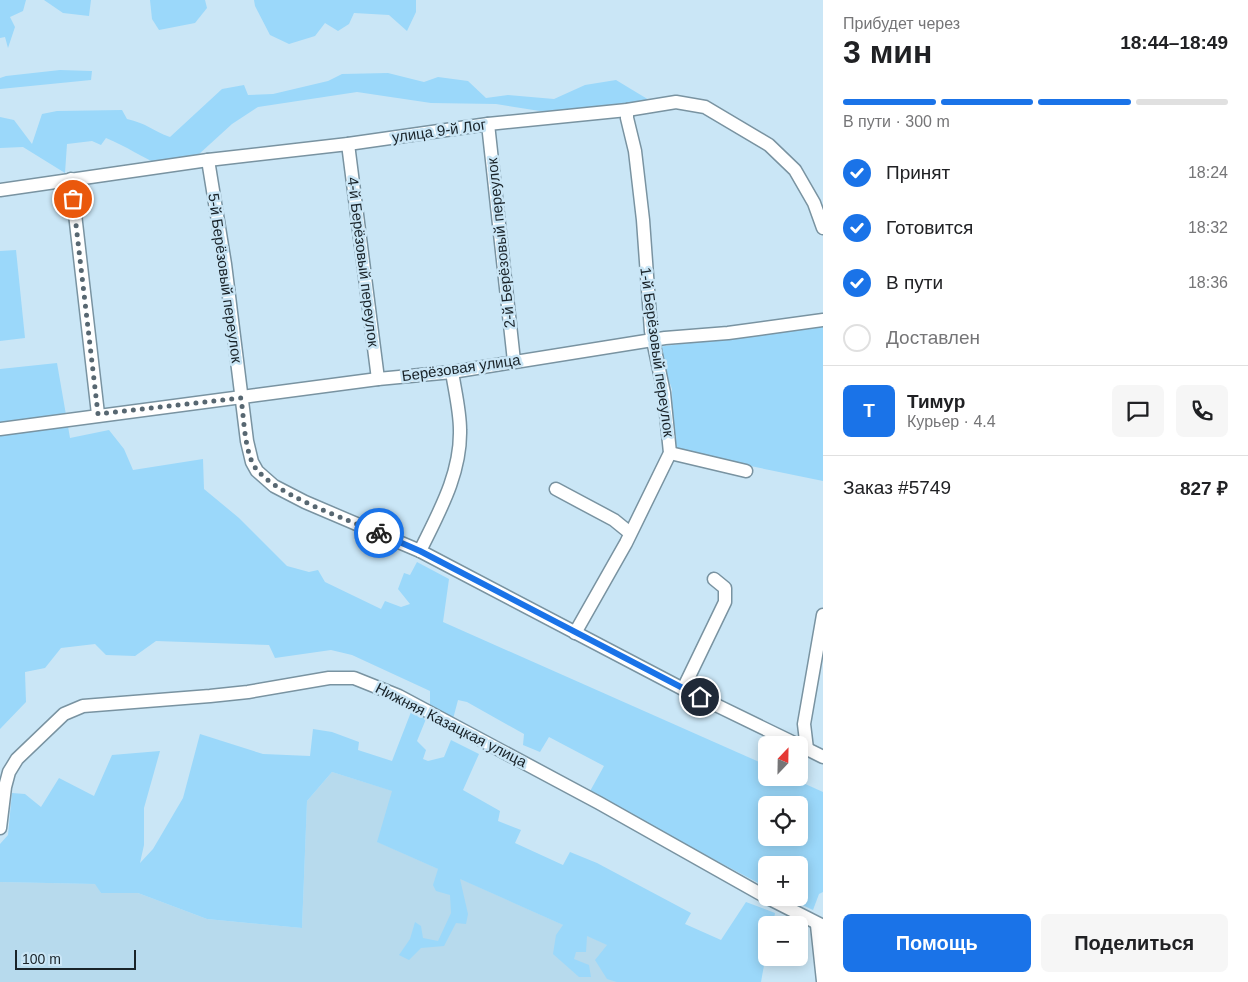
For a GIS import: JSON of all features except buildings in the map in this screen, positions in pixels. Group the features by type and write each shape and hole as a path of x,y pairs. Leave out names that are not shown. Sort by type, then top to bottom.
{"street":[{"name":"улица 9-й Лог","path":"0,190 208,160 348,144 488,124 627,110 676,102 705,107 769,145 796,170 814,204 823,228"},
{"name":"1-й Берёзовый переулок","path":"575,633 630,533 670,452 664,393 653,340 637,171 627,110"},
{"name":"2-й Берёзовый переулок","path":"488,124 514,361"},
{"name":"4-й Берёзовый переулок","path":"348,144 378,379"},
{"name":"5-й Берёзовый переулок","path":"208,160 227,280 241,398 252,462 258,471 274,486 305,502 420,551 683,689 779,736"},
{"path":"71,179 98,414"},
{"name":"Берёзовая улица","path":"0,429 98,414 241,398 378,379 452,372 653,340 823,320"},
{"path":"420,551 452,480 458,454 460,430 452,372"},
{"path":"670,452 746,471"},
{"path":"556,489 614,520 630,533"},
{"path":"683,689 725,602 725,588 714,579"},
{"path":"802,736 820,645 823,615"},
{"name":"Нижняя Казацкая улица","path":"0,828 5,787 9,772 17,759 64,714 83,706 210,696 248,692 329,678 354,678 399,696 607,807 758,892"},
{"name":"5-й Берёзовый переулок","path":"808,750 823,757"},
{"name":"Нижняя Казацкая улица","path":"783,906 820,926 823,981"}],"shaded area":[{"path":"0,0 26,0 23,11 10,17 15,27 8,48 5,37 0,38"},
{"path":"44,0 91,0 89,16 63,13"},
{"path":"150,0 205,0 207,8 195,23 159,30 152,19"},
{"path":"254,0 416,0 416,12 407,31 389,15 354,13 349,24 338,31 325,23 315,36 289,44 270,35 255,6"},
{"path":"60,70 92,71 91,80 0,89 0,78 6,76"},
{"path":"388,73 424,82 438,77 468,81 486,98 508,95 554,99 585,85 616,80 654,103 559,114 496,104 431,103 357,92 258,107 232,124 198,155 164,167 106,138 101,145 92,141 67,144 65,173 23,147 0,148 0,117 14,120 32,144 42,114 57,111 122,110 127,119 170,137 222,89 244,85 248,95 273,94 328,81 342,74"},
{"path":"16,250 25,338 0,341 0,251"},
{"path":"823,326 823,481 682,452 673,444 672,389 657,347"},
{"path":"57,363 70,438 109,430 124,449 133,470 203,459 204,489 239,518 287,566 309,572 318,570 325,582 381,609 385,601 401,607 410,604 398,589 404,573 410,575 417,562 449,579 443,622 758,761 758,786 808,785 823,792 823,892 819,894 813,910 804,906 808,906 808,856 758,856 758,883 589,793 604,766 549,737 540,752 523,745 524,734 467,702 458,700 453,719 430,708 430,691 352,655 331,650 275,658 269,645 156,641 135,656 106,655 95,644 61,648 45,668 25,672 26,702 0,729 0,369"},
{"path":"411,712 426,719 417,741 426,750 423,759 428,761 444,757 451,740 479,754 463,790 500,811 498,821 521,830 515,843 563,865 570,852 597,863 691,913 685,924 721,940 746,902 775,913 774,916 758,916 758,966 764,966 761,982 617,982 607,979 595,960 607,945 587,936 586,952 576,952 574,959 589,965 591,977 579,977 553,954 556,935 563,925 460,879 468,914 466,924 456,923 444,946 421,948 409,960 399,955 410,939 415,922 421,926 423,938 438,941 451,913 450,895 436,891 433,885 438,869 377,842 392,791 332,772 307,801 302,928 207,919 138,893 101,893 95,884 0,882 0,844 8,835 12,793 25,794 41,807 59,778 94,796 112,755 160,751 144,808 144,845 140,863 153,849 183,798 200,734 263,754 310,756 313,729 332,732 359,742 358,750 392,761"},
{"path":"332,772 393,791 378,842 644,961 644,982 0,982 0,882 96,884 101,893 138,893 207,919 302,928 307,801"}],"way so far":[{"path":"73,199 98,414 241,398 247,441 252,462 258,471 274,486 305,502 379,533"}],"route":[{"path":"379,533 420,551 700,697"}]}
